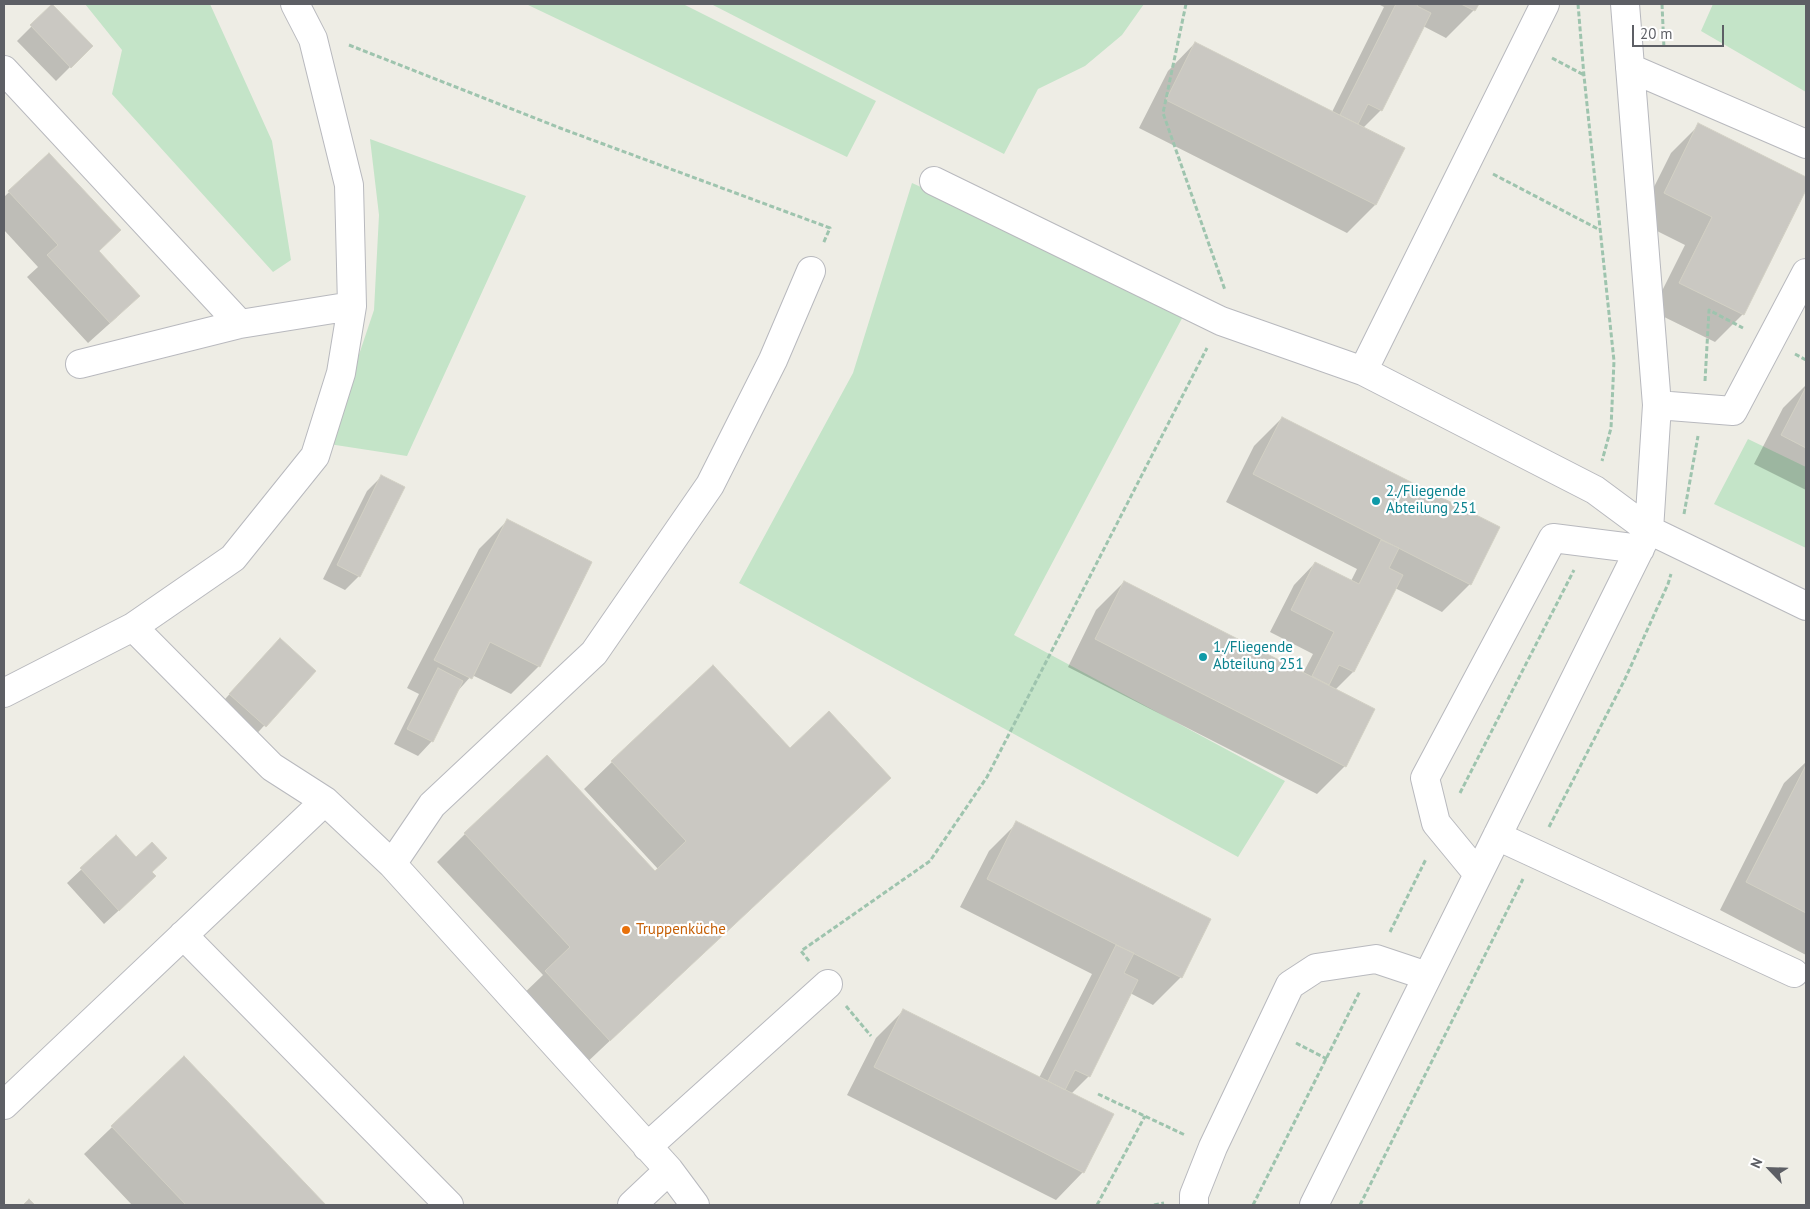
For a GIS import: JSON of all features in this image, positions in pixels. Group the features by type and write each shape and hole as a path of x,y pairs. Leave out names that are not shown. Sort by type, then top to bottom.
{"lane":[{"path":"4,694 132,627 233,558 315,456 341,373 352,306 349,185 313,39 295,4"},
{"path":"1363,371 1545,4"},
{"path":"1314,1205 1644,540 1657,406 1625,4"},
{"path":"1630,68 1806,144"},
{"path":"4,70 240,324"},
{"path":"934,181 1221,321 1363,371 1595,490 1644,540"},
{"path":"392,864 432,805 594,653 710,484 773,360 811,271"},
{"path":"1657,406 1733,410 1806,273"},
{"path":"80,364 240,324 352,306"},
{"path":"1478,874 1436,823 1425,778 1553,538 1644,540 1806,606"},
{"path":"132,627 272,767 325,801 392,864 668,1170 694,1205"},
{"path":"4,1105 325,801"},
{"path":"1497,836 1794,973"},
{"path":"183,935 449,1205"},
{"path":"1194,1205 1194,1195 1212,1147 1290,985 1316,968 1376,959 1427,976"},
{"path":"647,1147 828,984"},
{"path":"632,1205 668,1170"}],"path":[{"path":"871,1036 801,951 930,861 982,785 1221,321 1229,302 1163,113 1186,4"},
{"path":"1662,4 1664,82"},
{"path":"1526,43 1584,76"},
{"path":"349,45 560,128 830,228 811,271"},
{"path":"1467,161 1601,230"},
{"path":"1269,1030 1326,1059"},
{"path":"1098,1094 1212,1147"},
{"path":"1097,1205 1145,1116"}],"green space":[{"path":"85,4 210,4 272,141 291,260 273,272 112,94 122,50"},
{"path":"526,4 683,4 876,101 847,157"},
{"path":"711,4 1144,4 1122,35 1085,66 1038,89 1004,154"},
{"path":"1713,4 1806,4 1806,92 1701,31"},
{"path":"370,139 526,196 407,456 329,444 374,310 379,215"},
{"path":"912,183 1188,307 1014,635 1285,781 1238,857 739,583 853,373"},
{"path":"1748,439 1806,467 1806,548 1714,504"}],"building":[{"path":"52,4 93,46 71,68 30,25"},
{"path":"1396,4 1418,4 1417,6 1431,13 1382,111 1368,104 1358,124 1340,115"},
{"path":"1461,4 1479,4 1475,11"},
{"path":"1195,42 1405,148 1376,205 1166,100"},
{"path":"1698,123 1806,177 1806,190 1744,315 1679,283 1712,217 1664,193"},
{"path":"49,153 121,230 99,251 140,296 110,323 47,255 58,245 8,191"},
{"path":"1806,387 1806,448 1781,435"},
{"name":"2./Fliegende Abteilung 251","path":"1282,417 1500,527 1471,585 1253,474"},
{"path":"381,475 405,487 360,577 337,565"},
{"path":"507,519 592,562 540,667 490,642 472,679 434,660"},
{"path":"1381,540 1399,548 1389,568 1403,575 1354,672 1339,665 1329,685 1312,676 1334,632 1291,610 1315,562 1359,584"},
{"name":"1./Fliegende Abteilung 251","path":"1124,581 1375,709 1346,767 1095,639"},
{"path":"280,638 316,671 266,727 229,694"},
{"path":"713,665 790,748 829,711 891,778 610,1041 545,971 570,947 464,833 547,755 655,871 686,841 611,761"},
{"path":"438,668 463,681 433,742 407,729"},
{"path":"1806,765 1806,913 1746,882"},
{"path":"1016,821 1211,919 1182,978 987,879"},
{"path":"116,835 136,857 152,842 167,858 152,872 156,876 119,911 80,868"},
{"path":"1116,945 1134,953 1124,973 1138,980 1090,1077 1075,1070 1065,1090 1048,1081"},
{"path":"903,1009 1114,1114 1084,1173 874,1067"},
{"path":"184,1056 326,1205 186,1205 111,1126"},
{"path":"29,1199 35,1205 23,1205"}],"place":[{"name":"2./Fliegende Abteilung 251","path":"1376,501"},
{"name":"1./Fliegende Abteilung 251","path":"1203,657"},
{"name":"Truppenküche","path":"626,930"}]}
